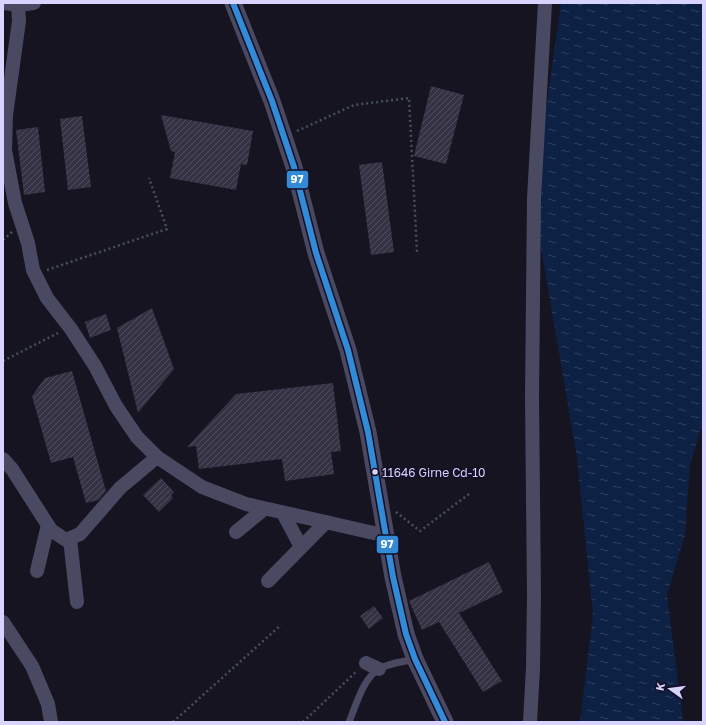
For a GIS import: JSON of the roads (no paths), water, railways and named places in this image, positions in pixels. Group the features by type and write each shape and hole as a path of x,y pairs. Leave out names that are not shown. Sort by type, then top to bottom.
{"street":[{"path":"34,3 11,4 19,21 6,114 5,150 15,203 28,243 35,274 47,298 69,327 95,366 116,406 137,437 157,457 202,487 246,504 387,536"},
{"path":"233,3 272,101 294,167 316,253 348,350 368,432 393,577 406,634 415,659 445,722"},
{"path":"530,722 534,668 532,398 534,198 545,3"},
{"path":"6,464 51,530 66,540 80,534 120,488 157,457"},
{"path":"236,532 264,508"},
{"path":"283,513 301,547"},
{"path":"268,581 326,522"},
{"path":"37,572 48,525"},
{"path":"70,539 77,602"},
{"path":"3,622 32,666 48,704 51,722"}],"lane":[{"path":"349,722 368,680 372,666 386,666 415,659"}],"water":[{"path":"561,3 703,3 703,423 690,464 685,535 667,594 683,722 580,722 593,615 577,458 533,201"}],"place":[{"name":"11646 Girne Cd-10","path":"375,472"}]}
